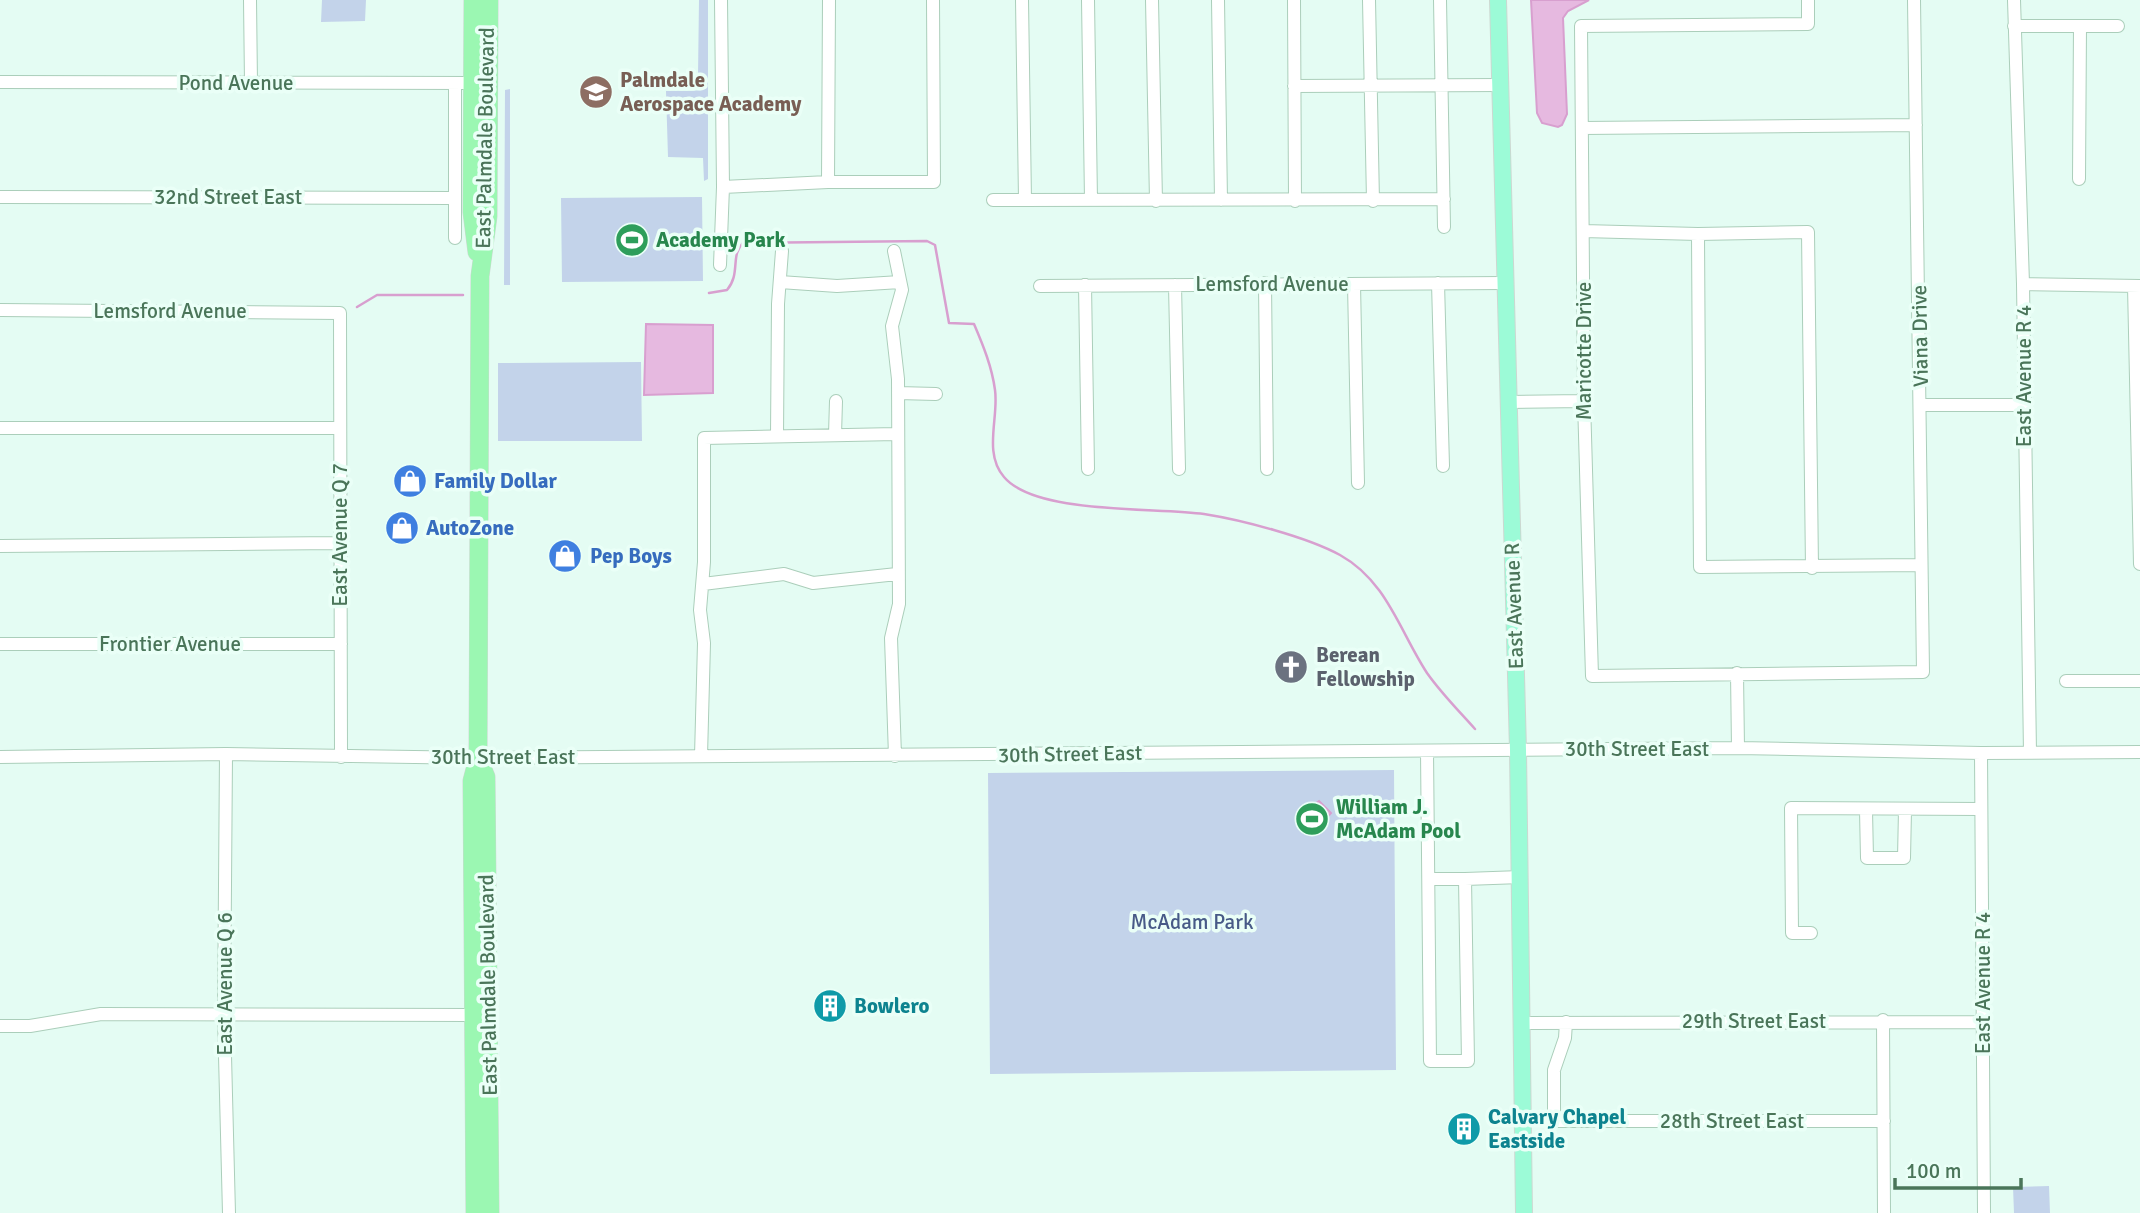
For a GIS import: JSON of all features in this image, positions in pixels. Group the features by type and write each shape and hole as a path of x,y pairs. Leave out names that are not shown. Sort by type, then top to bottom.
{"highway":[{"name":"East Palmdale Boulevard","path":"473,0 464,83 472,212 480,276"},
{"name":"East Palmdale Boulevard","path":"475,1213 472,781 478,758 480,276 488,209 489,0"},
{"path":"488,209 498,173 498,83"},
{"name":"East Palmdale Boulevard","path":"478,758 486,778 490,1213"}],"main road":[{"name":"East Avenue R","path":"1497,0 1521,877 1524,1213"}],"street":[{"path":"250,0 251,83"},
{"path":"720,265 723,187 721,0"},
{"path":"828,182 829,0"},
{"path":"723,187 828,182 934,182 933,0"},
{"path":"1022,0 1025,200"},
{"path":"1088,0 1091,200"},
{"path":"1152,0 1156,201"},
{"path":"1218,0 1220,200"},
{"path":"1294,0 1295,201"},
{"path":"1369,0 1373,201"},
{"path":"1440,0 1444,227"},
{"name":"Maricotte Drive","path":"1737,673 1592,676 1584,401 1581,26 1808,24 1808,0"},
{"name":"Viana Drive","path":"1737,673 1923,672 1914,0"},
{"name":"East Avenue R 4","path":"2014,0 2023,284 2030,752"},
{"path":"2014,26 2118,26"},
{"path":"2079,179 2080,26"},
{"name":"Pond Avenue","path":"0,82 464,83"},
{"path":"455,238 464,83"},
{"path":"1294,86 1500,85"},
{"path":"1582,128 1916,125"},
{"name":"32nd Street East","path":"0,197 456,198"},
{"path":"993,200 1444,199"},
{"path":"1583,231 1698,234 1808,232 1812,568"},
{"path":"1698,234 1700,567 1921,565"},
{"path":"778,436 782,251"},
{"path":"894,251 902,290 892,326 898,393 896,434 899,604 891,638 895,756"},
{"path":"780,282 837,286 900,282"},
{"path":"1265,283 1267,469"},
{"path":"1438,283 1443,466"},
{"name":"Lemsford Avenue","path":"1040,286 1505,283"},
{"path":"1354,284 1358,483"},
{"path":"2023,284 2137,286 2139,564"},
{"path":"1085,285 1088,469"},
{"path":"1175,285 1179,470"},
{"name":"Lemsford Avenue","path":"0,310 340,313"},
{"name":"East Avenue Q 7","path":"340,313 341,757"},
{"path":"898,393 936,394"},
{"path":"835,435 836,401"},
{"path":"1508,402 1584,401"},
{"path":"1921,405 2023,405"},
{"path":"0,428 340,428"},
{"path":"701,756 704,643 699,610 703,584 704,438 896,434"},
{"path":"0,546 339,543"},
{"path":"703,584 784,574 813,583 897,574"},
{"name":"Frontier Avenue","path":"0,644 341,644"},
{"path":"1737,673 1738,748"},
{"path":"2066,681 2140,681"},
{"name":"30th Street East","path":"0,757 226,754 478,758 895,756 1738,748 1981,753 2140,752"},
{"path":"1427,751 1430,1061 1468,1061 1465,879"},
{"name":"East Avenue R 4","path":"1981,753 1984,1213"},
{"name":"East Avenue Q 6","path":"226,754 225,1016 229,1213"},
{"path":"1811,933 1792,933 1791,808 1981,809"},
{"path":"1866,810 1867,858 1904,858 1905,810"},
{"path":"1429,879 1521,877"},
{"path":"0,1026 30,1026 100,1014 473,1015"},
{"path":"1883,1020 1884,1213"},
{"name":"29th Street East","path":"1524,1023 1883,1020 1983,1022"},
{"name":"28th Street East","path":"1566,1022 1565,1038 1554,1070 1554,1121 1884,1121"}],"green space":[{"path":"322,0 366,0 365,21 321,22"},
{"path":"699,0 708,0 708,179 704,181 703,158 668,157 666,91 703,91 691,90 691,82 698,75"},
{"path":"510,89 510,285 504,285 505,90"},
{"name":"Academy Park","path":"702,197 703,281 562,282 561,198"},
{"path":"641,362 642,441 498,441 498,363"},
{"name":"McAdam Park","path":"1394,770 1396,1070 990,1074 988,773"},
{"path":"2049,1186 2050,1213 2014,1213 2013,1187"}],"shaded area":[{"path":"1531,0 1589,0 1568,11 1563,18 1567,114 1562,125 1558,127 1542,123 1537,113"},
{"path":"646,324 713,325 713,393 644,395"},
{"name":"William J. McAdam Pool","path":"1319,801 1331,813 1312,834 1298,817"}],"waterway":[{"path":"709,293 727,290 734,278 737,253 743,243 927,241 935,245 949,323 974,324 994,381 994,457 1004,477 1020,489 1042,498 1098,507 1204,514 1292,536 1340,555 1356,566 1381,593 1427,673 1475,729"},
{"path":"357,307 377,295 463,295"}],"place":[{"name":"Palmdale Aerospace Academy","path":"596,92"},
{"name":"Academy Park","path":"632,240"},
{"name":"Family Dollar","path":"410,481"},
{"name":"AutoZone","path":"402,528"},
{"name":"Pep Boys","path":"565,556"},
{"name":"Berean Fellowship","path":"1291,667"},
{"name":"William J. McAdam Pool","path":"1312,819"},
{"name":"Bowlero","path":"830,1006"},
{"name":"Calvary Chapel Eastside","path":"1464,1129"}]}
